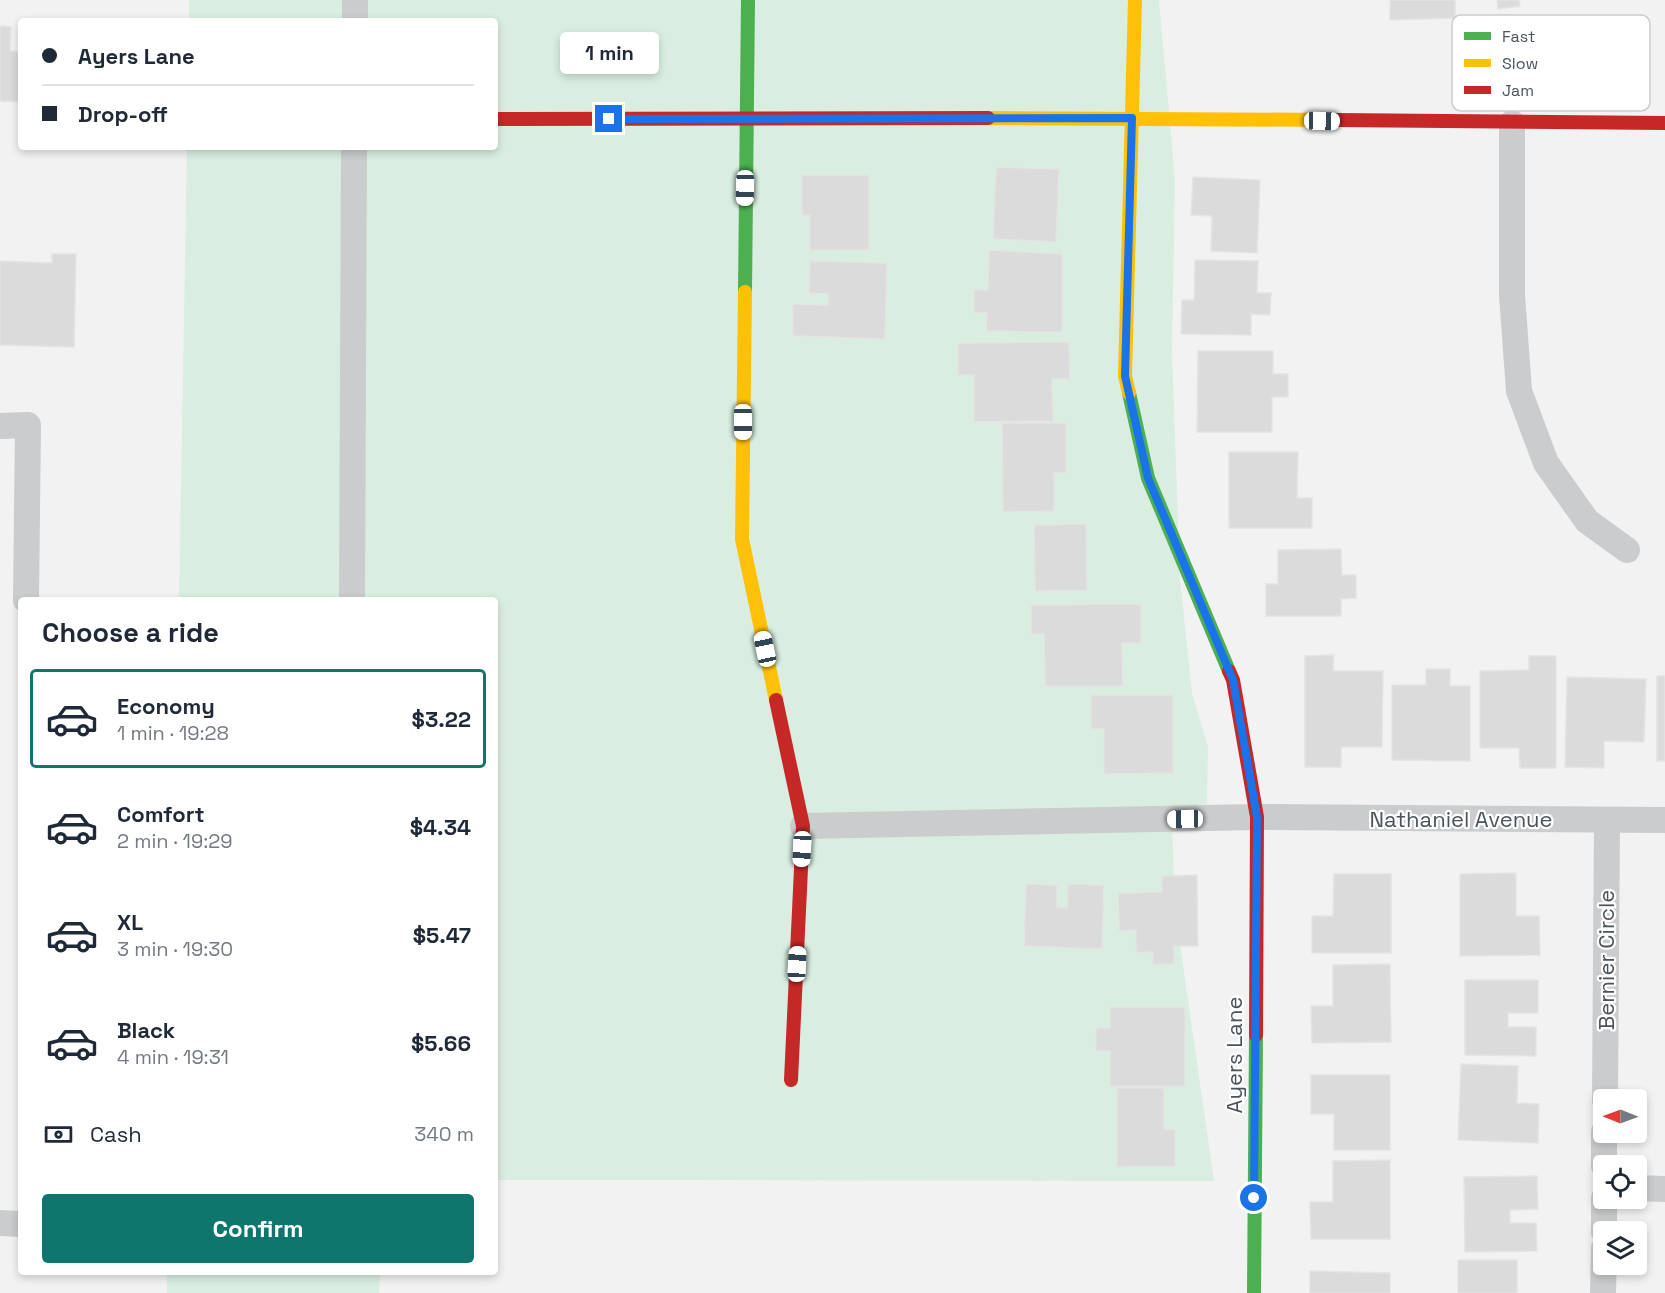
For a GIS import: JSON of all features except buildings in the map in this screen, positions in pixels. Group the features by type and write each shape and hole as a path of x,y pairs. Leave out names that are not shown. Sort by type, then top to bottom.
{"street":[{"path":"355,0 355,18"},
{"path":"748,0 742,539 803,826 791,1080"},
{"name":"Ayers Lane","path":"1135,0 1125,376 1148,478 1233,680 1257,817 1254,1293"},
{"path":"498,119 1132,118 1665,123"},
{"path":"1512,123 1512,295 1519,391 1546,463 1587,521 1627,550"},
{"path":"352,597 354,150"},
{"path":"0,426 28,425 26,597"},
{"name":"Nathaniel Avenue","path":"803,826 1257,817 1665,820"},
{"name":"Bernier Circle","path":"1605,1089 1607,820"},
{"path":"1647,1188 1665,1189"},
{"path":"0,1223 18,1224"},
{"path":"1603,1275 1603,1293"}],"green space":[{"path":"189,0 1159,0 1175,179 1172,351 1180,579 1192,693 1208,747 1207,805 1203,817 1172,819 1175,909 1214,1181 498,1180 498,597 179,597 187,150 498,150 498,18 189,18"},
{"path":"167,1275 380,1275 379,1293 167,1293"}],"traffic: fast":[{"path":"745,292 748,0"},
{"path":"1129,393 1148,478 1229,671"},
{"path":"1254,1293 1256,1035"}],"traffic: slow":[{"path":"1129,393 1125,376 1135,0"},
{"path":"988,118 1337,120"},
{"path":"745,292 742,539 776,700"}],"traffic: jam":[{"path":"498,119 988,118"},
{"path":"1337,120 1665,123"},
{"path":"1229,671 1233,680 1257,817 1256,1035"},
{"path":"776,700 803,826 791,1080"}],"route":[{"path":"609,119 1132,118 1125,376 1148,478 1233,680 1257,817 1254,1198"}]}
